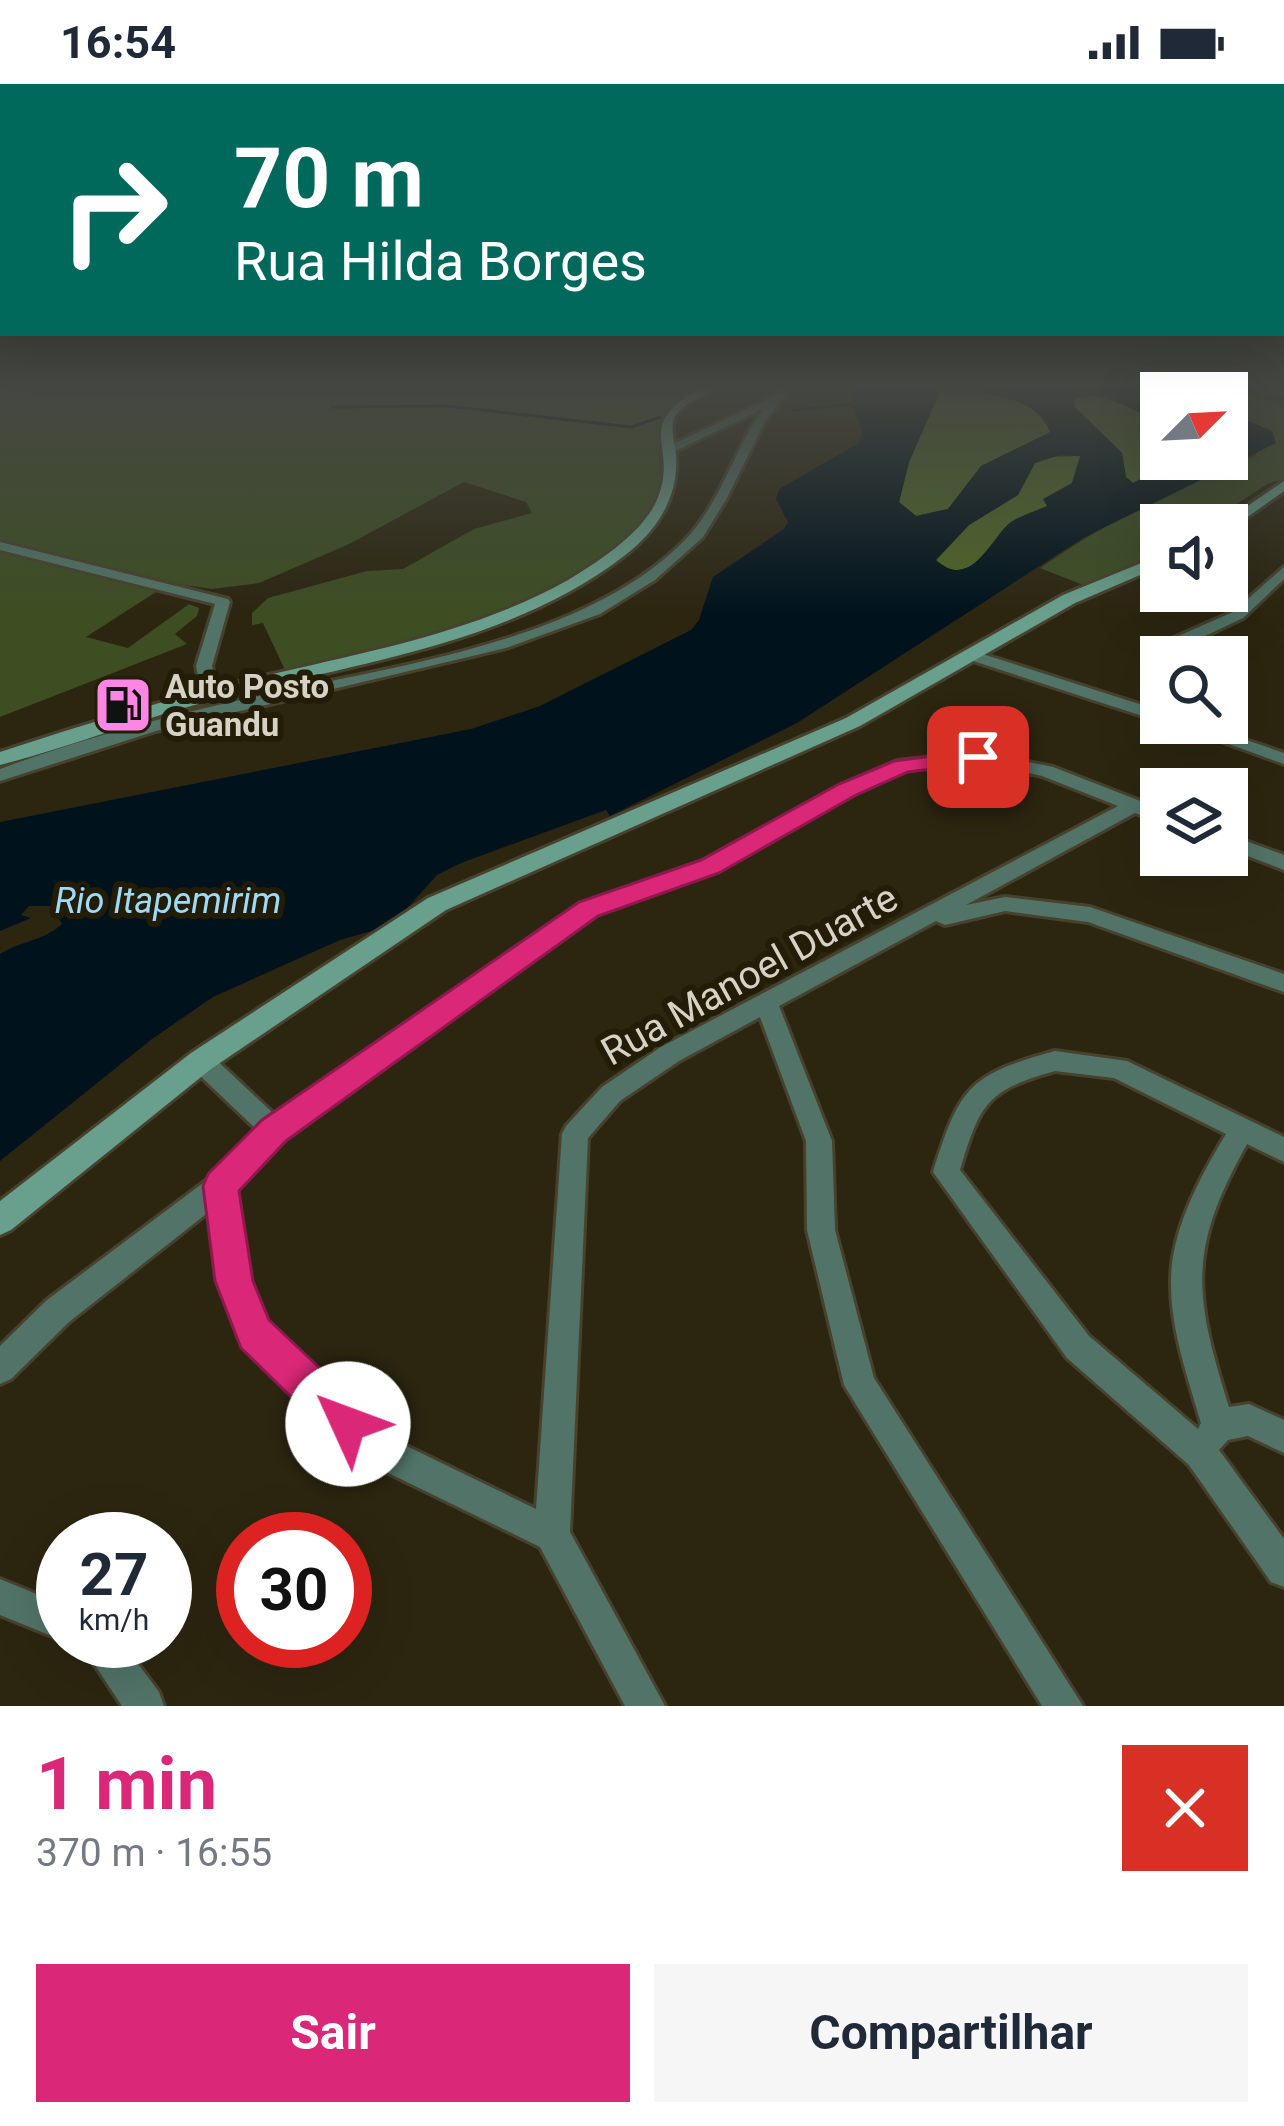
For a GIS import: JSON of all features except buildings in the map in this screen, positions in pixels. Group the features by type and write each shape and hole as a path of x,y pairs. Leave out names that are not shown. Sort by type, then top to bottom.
{"street":[{"path":"0,759 210,695 468,628 603,566 658,510 667,489 668,463"},
{"path":"0,775 122,734 473,652 576,617 646,581 698,534 738,463"},
{"path":"1248,510 1284,485"},
{"path":"0,546 223,602 204,666 210,695"},
{"path":"0,1220 201,1061 437,904 854,722 1070,599 1140,569"},
{"path":"1191,636 1238,615 1284,571"},
{"path":"970,656 1140,710"},
{"path":"1242,744 1284,759"},
{"path":"0,1368 58,1311 221,1186 274,1130 589,909 710,866 847,790 903,766 978,757 1047,771 1140,808"},
{"name":"Rua Manoel Duarte","path":"552,1535 575,1134 611,1094 670,1054 1133,806"},
{"path":"1248,849 1284,862"},
{"path":"921,922 1005,904 1090,915 1284,983"},
{"path":"766,1003 819,1141 821,1229 860,1384 1064,1706"},
{"path":"201,1061 274,1130"},
{"path":"1209,1439 1078,1347 946,1172 963,1117 983,1090 1012,1073 1055,1061 1118,1068 1284,1150"},
{"path":"1241,1131 1212,1181 1185,1272 1209,1439 1284,1568"},
{"path":"221,1186 234,1281 255,1334 378,1450 552,1535 646,1706"},
{"path":"1209,1439 1249,1420 1284,1437"},
{"path":"0,1597 36,1612"},
{"path":"118,1668 145,1706"}],"green space":[{"path":"0,463 660,463 656,498 643,520 613,549 574,575 478,619 374,651 285,670 263,623 252,625 252,613 268,598 367,571 403,569 474,529 532,513 526,502 464,482 349,544 259,583 212,589 170,583 86,637 128,648 189,604 199,608 197,616 175,634 187,644 0,717"},
{"path":"909,463 988,463 948,509 916,516 899,502"},
{"path":"1035,463 1079,463 1072,483 1044,500 1048,506 1012,522 971,566 960,570 936,560 969,525 1018,495"},
{"path":"1124,463 1140,463 1140,479 1133,483 1126,478"},
{"path":"1248,463 1284,463 1284,479 1237,504 1147,504 1198,480 1248,480"},
{"path":"1140,508 1140,564 1091,588 1040,568"}],"water":[{"name":"Rio Itapemirim","path":"825,463 909,463 899,502 916,516 948,509 988,463 1036,463 1018,495 969,525 936,560 960,570 980,558 1011,522 1047,506 1043,499 1072,483 1078,463 1124,463 1126,477 1133,483 1201,480 1152,504 1140,504 1140,510 1083,538 797,723 610,816 606,810 461,863 437,875 400,916 382,928 340,940 213,997 152,1039 0,1161 0,954 62,924 51,906 29,906 21,915 31,918 0,931 0,822 471,729 540,706 691,630 713,577 784,529 788,522 776,499 779,489"}],"place":[{"name":"Auto Posto Guandu","path":"123,705"}],"route":[{"path":"348,1424 255,1334 234,1281 221,1186 274,1130 589,909 710,866 847,790 903,766 978,757"}]}
